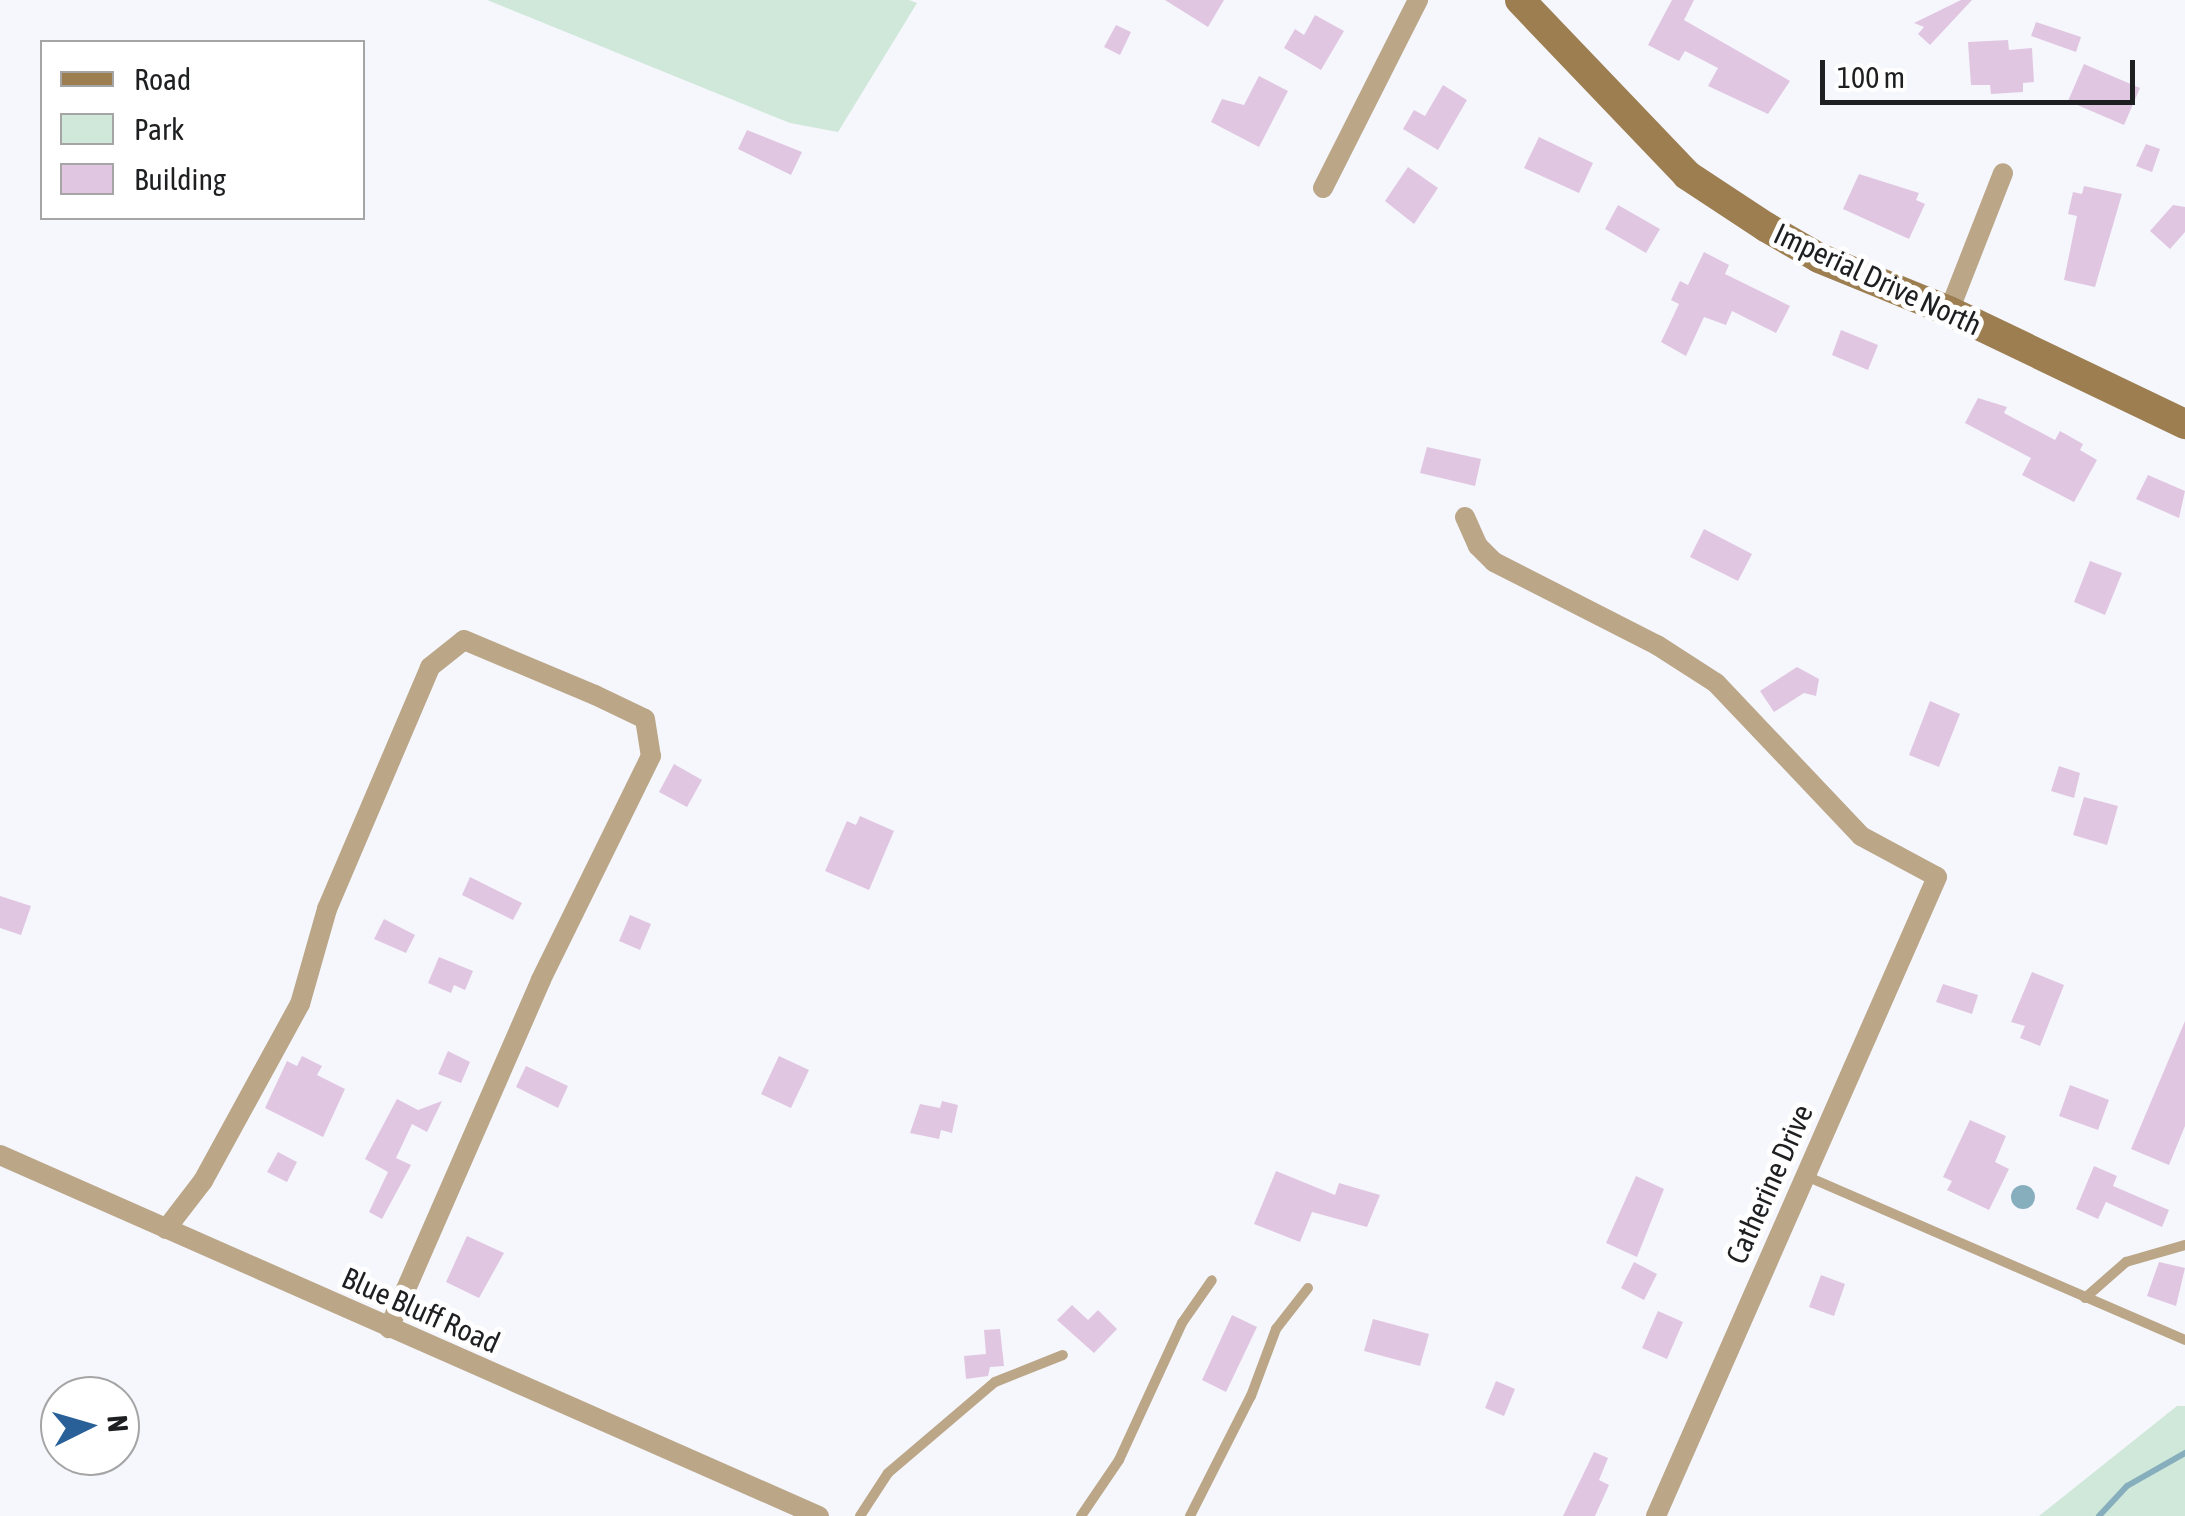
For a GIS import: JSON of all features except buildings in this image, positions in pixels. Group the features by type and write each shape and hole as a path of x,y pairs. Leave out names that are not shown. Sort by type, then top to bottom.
{"street":[{"path":"1323,188 1418,0"},
{"name":"Imperial Drive North","path":"1520,0 1687,175 1819,258 1949,311 2185,424"},
{"path":"1949,311 2003,172"},
{"name":"Catherine Drive","path":"1466,517 1478,546 1494,562 1656,645 1716,684 1861,836 1936,877 1656,1516"},
{"path":"166,1229 203,1181 300,1004 327,909 430,667 464,640 595,696 645,719 651,756 549,964 389,1328"},
{"name":"Blue Bluff Road","path":"0,1155 819,1516"}],"lane":[{"path":"1805,1176 2185,1340"},
{"path":"2086,1298 2126,1262 2185,1245"},
{"path":"1081,1516 1119,1460 1182,1323 1212,1280"},
{"path":"1190,1516 1251,1396 1276,1330 1308,1288"},
{"path":"860,1516 888,1473 995,1382 1063,1355"}],"green space":[{"path":"487,0 917,3 838,132 790,123"},
{"path":"2177,1406 2185,1406 2185,1516 2039,1516"}],"water":[{"path":"2023,1185 2032,1188 2032,1206 2023,1209 2014,1206 2011,1197 2014,1188"}],"waterway":[{"path":"2099,1516 2127,1486 2185,1453"}]}
